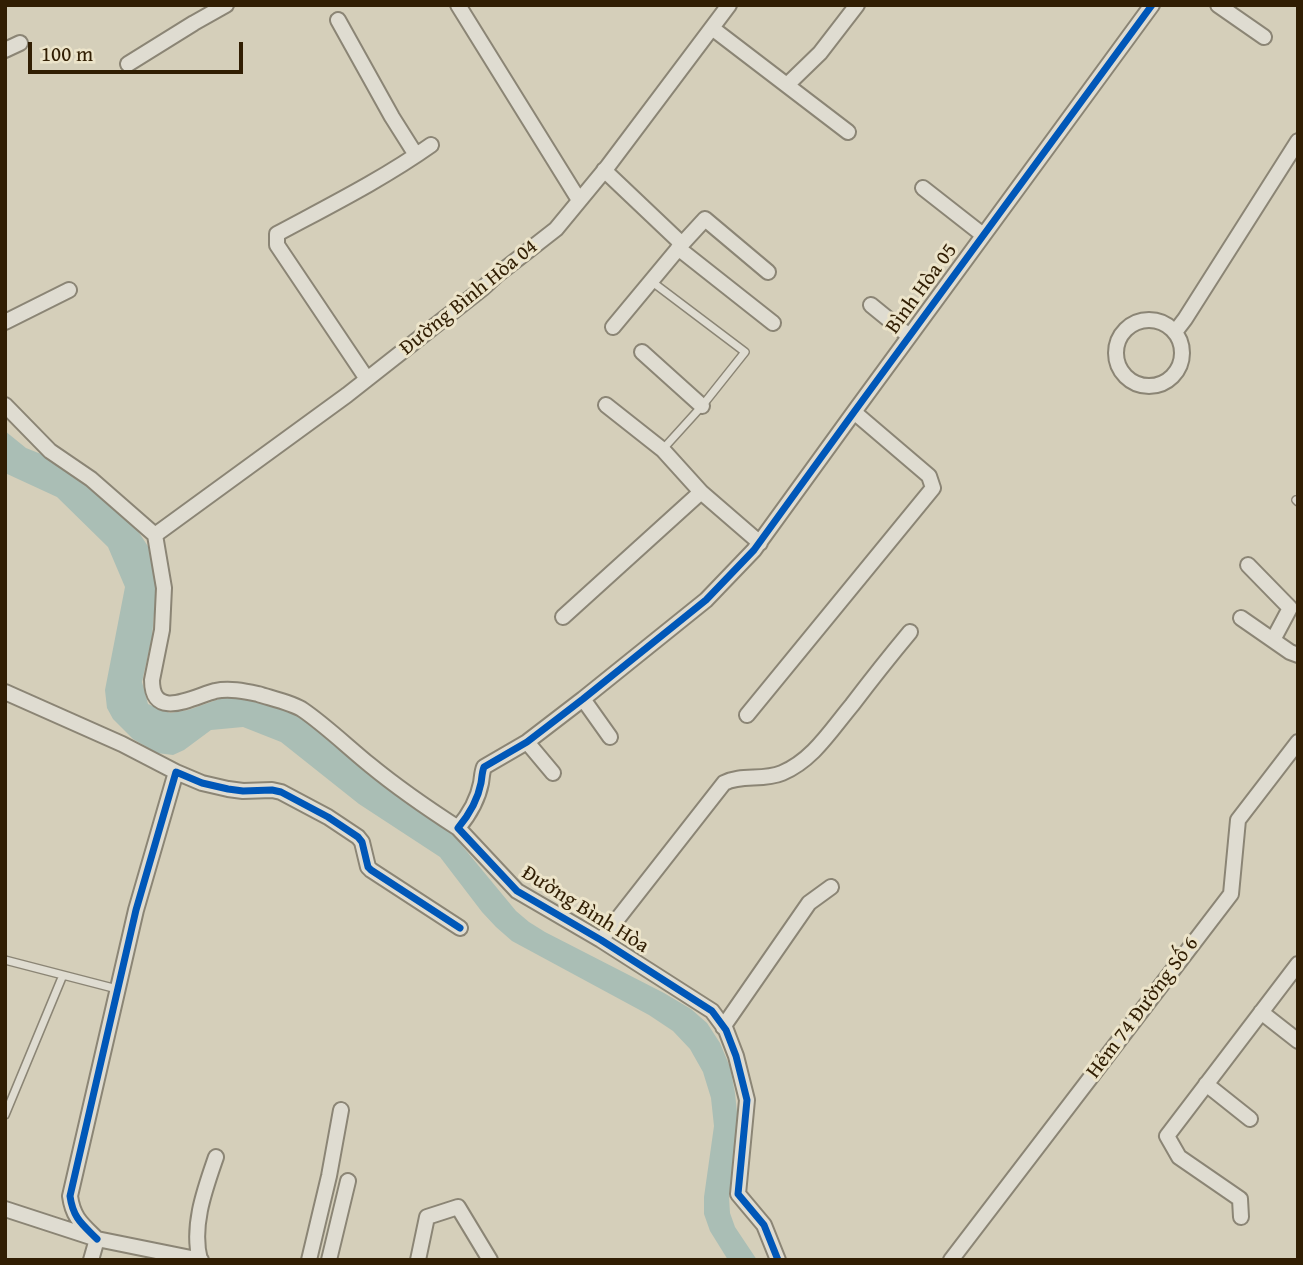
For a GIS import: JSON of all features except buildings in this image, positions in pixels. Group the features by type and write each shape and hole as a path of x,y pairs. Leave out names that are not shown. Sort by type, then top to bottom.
{"street":[{"path":"128,64 226,5"},
{"path":"458,5 579,200"},
{"name":"Đường Bình Hòa 04","path":"155,536 347,396 556,229 729,5"},
{"path":"787,85 820,53 857,5"},
{"name":"Bình Hòa 05","path":"583,699 706,600 760,543 1152,5"},
{"path":"1218,5 1264,37"},
{"path":"338,20 416,155"},
{"path":"712,28 848,132"},
{"path":"5,50 20,43"},
{"path":"1175,332 1298,141"},
{"path":"367,379 277,245 277,234 371,183 431,145"},
{"path":"604,170 680,246 772,323"},
{"path":"923,188 983,235"},
{"path":"613,327 705,219 768,272"},
{"path":"5,322 69,290"},
{"path":"871,305 909,336"},
{"path":"1150,320 1175,332 1182,349 1179,368 1173,376 1148,386 1130,380 1123,374 1116,357 1116,348 1125,331 1141,321 1150,320"},
{"path":"642,352 702,406"},
{"path":"5,405 50,451 91,478 155,536"},
{"path":"606,405 663,450 701,492 760,543"},
{"path":"747,715 933,488 929,476 854,412"},
{"path":"563,617 701,492"},
{"name":"Đường Bình Hòa","path":"155,536 164,588 162,630 152,680 158,700 164,704 172,704 217,691 235,689 302,709 421,805 458,828 516,891 601,940 712,1011 723,1027 736,1056 747,1101 738,1194 764,1225 778,1260"},
{"path":"1248,565 1290,608 1273,640"},
{"path":"1241,618 1298,655"},
{"path":"601,940 724,783 734,779 781,774 814,752 910,632"},
{"path":"5,692 202,783 229,789 276,790 328,817 358,837 371,870 460,928"},
{"path":"458,828 467,817 478,793 484,766 527,742 583,699 610,737"},
{"path":"527,742 553,773"},
{"name":"Hẻm 74 Đường Số 6","path":"951,1260 1231,894 1238,821 1298,742"},
{"path":"97,1239 77,1220 71,1207 70,1196 136,911 176,772"},
{"path":"723,1027 809,903 831,887"},
{"path":"1241,1217 1240,1199 1179,1157 1167,1136 1298,964"},
{"path":"1261,1012 1298,1041"},
{"path":"1206,1084 1250,1119"},
{"path":"309,1260 330,1176 341,1110"},
{"path":"5,1209 97,1239 200,1260 196,1248 199,1224 205,1191 216,1157"},
{"path":"329,1260 348,1181"},
{"path":"418,1260 427,1217 458,1207 490,1260"},
{"path":"91,1260 97,1239"}],"lane":[{"path":"651,281 745,352 663,450"},
{"path":"5,961 117,989"},
{"path":"5,1115 63,975"}],"shaded area":[{"path":"5,431 26,448 56,460 100,494 138,531 151,551 156,591 152,637 142,682 148,704 170,713 188,710 225,697 244,699 299,714 454,836 516,911 529,922 664,993 691,1009 707,1023 720,1043 730,1067 735,1093 738,1122 729,1197 730,1213 735,1227 757,1260 728,1260 710,1231 704,1214 704,1197 714,1126 711,1098 703,1072 690,1049 673,1031 649,1015 512,941 482,912 440,857 359,804 281,742 243,727 211,730 173,755 157,753 133,739 113,719 107,708 105,690 125,587 108,547 57,497 5,473"}],"cycle path":[{"path":"778,1260 764,1225 738,1194 747,1100 736,1056 726,1030 712,1011 601,940 517,891 458,828 475,801 484,767 527,742 583,699 706,600 754,550 1152,5"},
{"path":"97,1239 76,1215 70,1196 136,910 176,772 202,783 228,789 281,792 328,817 358,837 371,870 460,928"}]}
